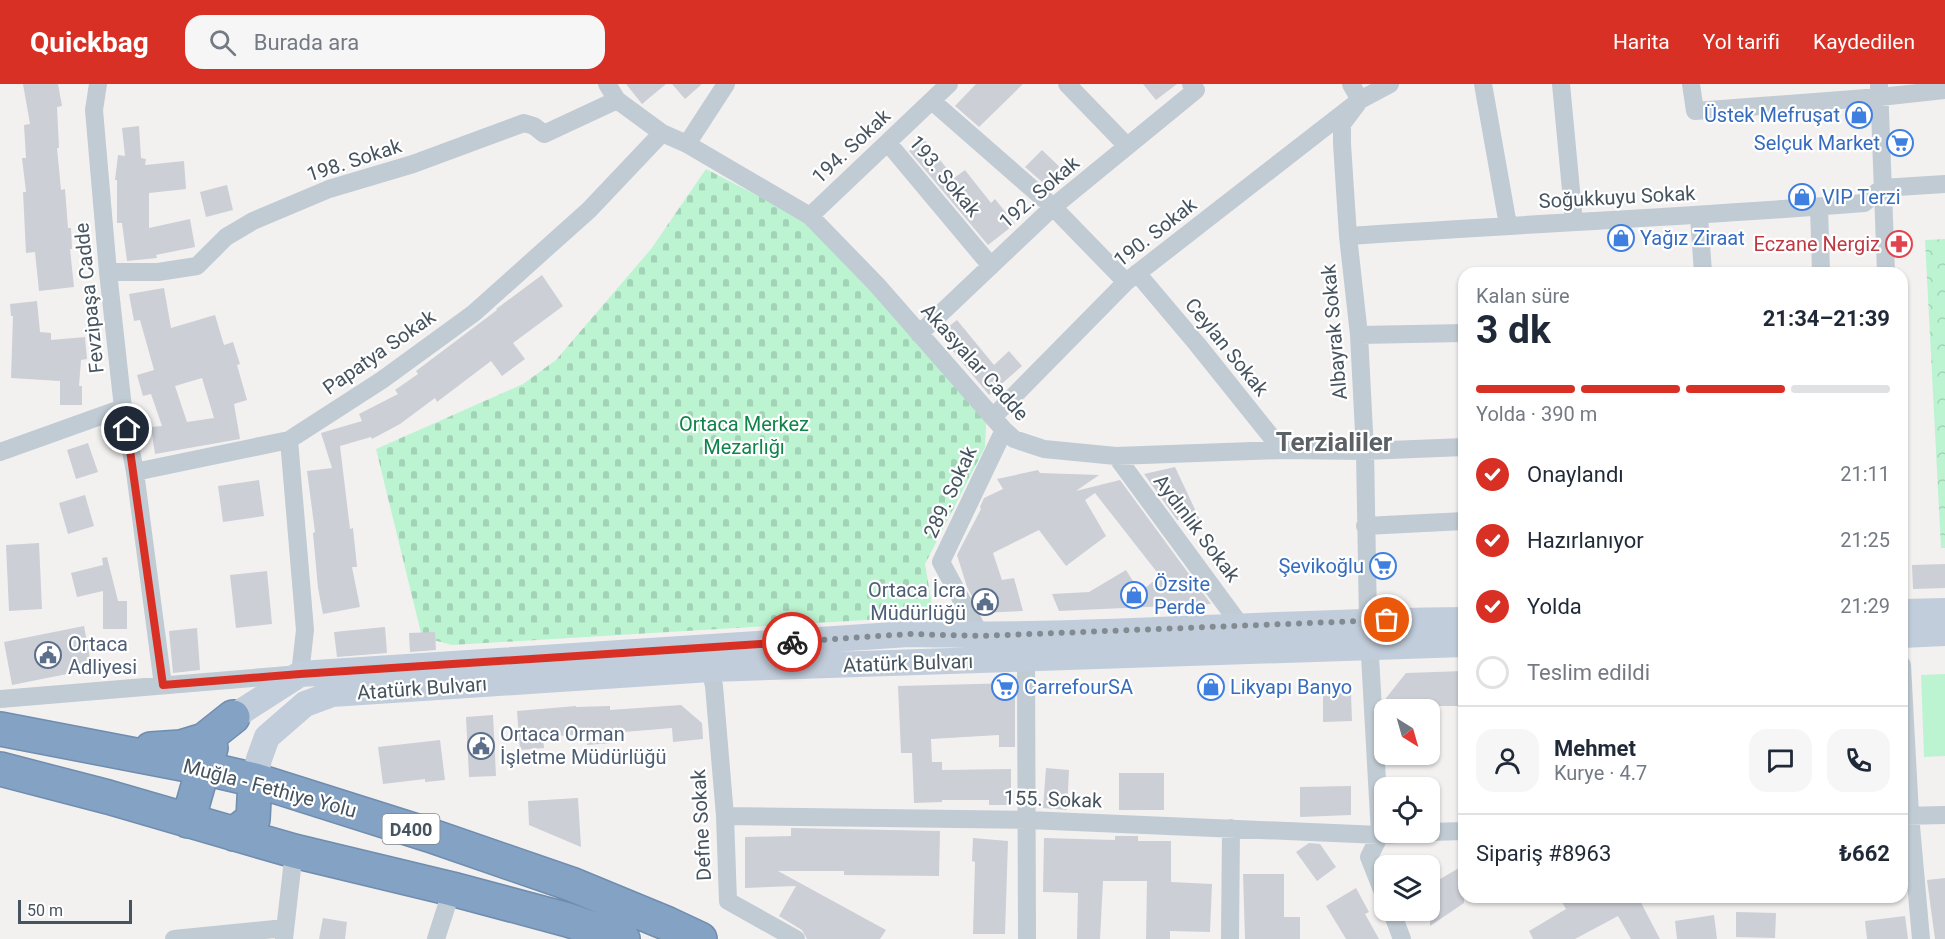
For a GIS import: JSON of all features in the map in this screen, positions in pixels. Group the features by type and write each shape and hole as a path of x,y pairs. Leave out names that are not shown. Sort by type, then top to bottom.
{"highway":[{"path":"112,751 181,747 204,740 233,717"},
{"path":"188,821 210,749 233,717"},
{"name":"Muğla - Fethiye Yolu","path":"0,729 255,780 429,835 571,884 700,939"},
{"name":"D400","path":"0,769 108,797 294,851 452,889 562,929 623,939"},
{"path":"234,834 253,819 255,780"}],"main road":[{"path":"1908,612 1945,610"},
{"name":"Atatürk Bulvarı","path":"300,674 909,634 981,636 1368,620 1458,620"},
{"path":"1908,635 1945,633"},
{"name":"Atatürk Bulvarı","path":"255,780 267,737 305,704 332,694 710,669 1458,644"},
{"path":"233,717 300,674"}],"street":[{"name":"Fevzipaşa Cadde","path":"98,84 94,110 108,272 123,408 135,472 163,685"},
{"name":"Akasyalar Cadde","path":"607,84 617,100 662,134 687,144 810,216 877,285 1014,439 1044,449 1116,456 1282,450 1365,452 1458,447"},
{"path":"687,144 726,84"},
{"name":"194. Sokak","path":"810,216 950,84"},
{"path":"1067,84 1127,146"},
{"name":"190. Sokak","path":"999,424 1131,278 1356,92 1390,84"},
{"path":"1483,84 1508,225"},
{"path":"1561,84 1574,222"},
{"path":"1692,84 1695,111 1880,91 1945,90"},
{"name":"192. Sokak","path":"919,334 1053,207 1127,146 1193,87"},
{"path":"1880,91 1886,267"},
{"name":"Albayrak Sokak","path":"1356,92 1342,124 1342,144 1348,236 1359,335 1365,452 1368,620 1377,777"},
{"name":"198. Sokak","path":"108,272 158,272 197,266 226,237 253,221 329,189 413,165 524,123 534,126 544,134 617,100"},
{"name":"Ceylan Sokak","path":"932,101 1131,278 1197,344 1282,450"},
{"name":"Papatya Sokak","path":"289,440 382,380 474,313 589,210 662,134"},
{"name":"193. Sokak","path":"888,142 991,266"},
{"path":"1882,188 1945,184"},
{"name":"Soğukkuyu Sokak","path":"1348,236 1508,225 1699,216 1864,203 1882,188"},
{"path":"1819,207 1821,267"},
{"path":"1699,216 1703,267"},
{"path":"1359,335 1458,333"},
{"path":"0,452 123,408"},
{"name":"289. Sokak","path":"981,636 941,562 999,424"},
{"path":"135,472 289,440 305,630 300,674"},
{"name":"Aydınlık Sokak","path":"1116,456 1241,626"},
{"path":"1365,526 1458,521"},
{"path":"1026,659 1027,939"},
{"name":"Defne Sokak","path":"710,669 714,686 725,816 728,901 796,939"},
{"name":"Atatürk Bulvarı","path":"0,699 300,674"},
{"path":"1908,815 1945,815"},
{"name":"155. Sokak","path":"725,816 1028,820 1374,835"},
{"path":"1230,939 1231,828"},
{"name":"155. Sokak","path":"1440,832 1458,831"},
{"path":"1908,832 1921,939"},
{"path":"1374,870 1369,857 1376,843"},
{"path":"174,939 284,933 294,851"},
{"path":"436,939 452,889"},
{"path":"1395,921 1402,939"}],"green space":[{"name":"Ortaca Merkez Mezarlığı","path":"706,169 803,219 987,409 985,447 925,564 934,616 452,645 422,637 376,449 523,384 556,360 651,249"},
{"path":"1945,239 1945,548 1941,548 1925,240"},
{"path":"1945,674 1945,756 1924,757 1921,675"}],"building":[{"path":"23,84 58,84 62,106 57,107 59,148 57,148 61,190 65,189 68,228 71,228 72,249 70,249 74,287 39,291 35,252 26,253 23,192 26,192 22,158 26,158 24,125 30,124"},
{"path":"626,84 666,84 642,104"},
{"path":"672,84 702,84 685,99"},
{"path":"976,84 1023,84 979,127 955,106"},
{"path":"1143,84 1177,84 1156,100"},
{"path":"139,126 141,158 146,159 145,165 184,161 186,189 149,193 149,228 190,219 195,247 156,255 157,258 127,261 122,223 117,223 117,180 115,180 118,155 125,156 122,128"},
{"path":"924,139 954,178 965,170 991,203 995,199 1015,224 988,245 909,151"},
{"path":"1042,150 1065,172 1049,188 1025,167"},
{"path":"227,185 233,210 206,217 200,192"},
{"path":"542,275 563,306 513,343 525,359 502,376 491,361 437,402 435,398 400,424 372,439 371,437 340,446 357,567 352,567 360,607 323,614 318,588 313,533 315,532 307,471 332,468 321,433 362,421 359,414 398,394 395,390 418,374 416,371"},
{"path":"164,288 171,328 215,315 224,345 233,342 240,364 237,365 247,400 234,404 240,439 155,454 151,427 162,426 151,394 143,396 137,375 154,370 140,320 134,321 129,294","holes":["202,378 214,418 187,422 175,386"]},
{"path":"37,301 40,332 51,333 51,340 85,337 87,359 81,360 79,386 82,386 82,405 60,405 60,381 11,378 13,316 11,316 10,304"},
{"path":"957,320 994,365 1009,351 1022,366 989,395 939,334"},
{"path":"88,443 98,472 76,479 67,450"},
{"path":"1175,467 1200,520 1177,520 1144,474"},
{"path":"1038,470 1040,473 1099,475 1076,491 1120,480 1211,604 1059,611 1052,594 1089,592 1126,570 1140,592 1160,576 1095,493 1085,500 1106,536 1066,566 1039,530 993,553 1002,580 1014,578 1023,611 981,613 967,587 957,555 981,509 984,498 1003,489 997,479"},
{"path":"259,480 264,516 223,522 218,486"},
{"path":"85,495 94,526 68,534 59,503"},
{"path":"39,543 42,609 9,611 6,545"},
{"path":"107,557 118,601 127,601 127,629 103,629 103,591 77,597 71,573 103,565 102,558"},
{"path":"1945,564 1945,588 1913,589 1912,565"},
{"path":"267,571 272,624 236,628 230,575"},
{"name":"Ortaca Adliyesi","path":"84,626 92,669 12,685 4,642"},
{"path":"385,627 387,653 337,657 334,632"},
{"path":"197,628 200,670 173,673 169,631"},
{"path":"435,632 436,650 410,652 409,633"},
{"path":"1458,671 1458,706 1440,706 1440,699 1386,698 1406,673"},
{"path":"1015,683 1015,747 999,747 999,735 931,739 932,762 942,762 942,770 1011,769 1011,805 989,805 989,800 942,800 942,802 914,803 912,753 901,753 898,686"},
{"path":"1323,693 1351,693 1352,721 1323,722"},
{"path":"681,705 702,723 703,739 673,742 672,728 612,733 612,743 587,745 586,734 543,737 544,748 520,750 517,711 576,706 610,706 610,710"},
{"name":"Ortaca Orman İşletme Müdürlüğü","path":"493,715 496,776 469,777 466,717"},
{"path":"440,740 445,780 425,782 425,779 383,784 378,747"},
{"path":"1046,768 1069,770 1067,810 1043,808"},
{"path":"1119,773 1164,773 1164,810 1119,810"},
{"path":"1351,786 1351,815 1300,817 1300,787"},
{"path":"578,798 581,847 529,825 528,801"},
{"path":"791,828 940,831 939,876 844,875 844,871 778,871 886,930 880,939 807,939 802,930 779,916 796,886 745,888 745,837 791,836"},
{"path":"1115,836 1138,836 1138,841 1171,841 1171,882 1212,884 1210,932 1170,931 1170,939 1146,939 1147,881 1103,881 1100,939 1077,939 1078,893 1043,892 1044,838 1115,840"},
{"path":"973,838 1008,841 1005,934 973,934 975,862 972,861"},
{"path":"1309,843 1320,844 1336,867 1317,881 1296,852"},
{"path":"1458,869 1458,903 1464,903 1440,919 1440,879"},
{"path":"1243,874 1284,874 1284,917 1300,917 1300,939 1245,939"},
{"path":"1945,878 1945,939 1935,939 1927,880"},
{"path":"1356,888 1369,912 1365,914 1379,939 1346,939 1326,906"},
{"path":"1562,903 1641,903 1660,939 1631,939 1618,916 1575,939 1533,939 1529,931 1566,909"},
{"path":"1736,912 1776,913 1775,938 1736,937"},
{"path":"1714,915 1717,939 1677,939 1675,921"},
{"path":"1905,916 1908,939 1867,939 1865,921"},
{"path":"323,918 347,922 345,939 319,939"}],"way so far":[{"path":"792,642 909,634 981,636 1387,620"}],"place":[{"name":"Üstek Mefruşat","path":"1859,115"},
{"name":"Selçuk Market","path":"1900,143"},
{"name":"VIP Terzi","path":"1802,197"},
{"name":"Yağız Ziraat","path":"1621,238"},
{"name":"Eczane Nergiz","path":"1899,244"},
{"name":"Şevikoğlu","path":"1383,566"},
{"name":"Özsite Perde","path":"1134,595"},
{"name":"Ortaca İcra Müdürlüğü","path":"985,602"},
{"name":"Ortaca Adliyesi","path":"48,655"},
{"name":"CarrefourSA","path":"1005,687"},
{"name":"Likyapı Banyo","path":"1211,687"},
{"name":"Ortaca Orman İşletme Müdürlüğü","path":"481,746"}],"district":[{"name":"Terzialiler","path":"1334,442"}],"route":[{"path":"127,429 135,472 163,685 792,642"}]}
